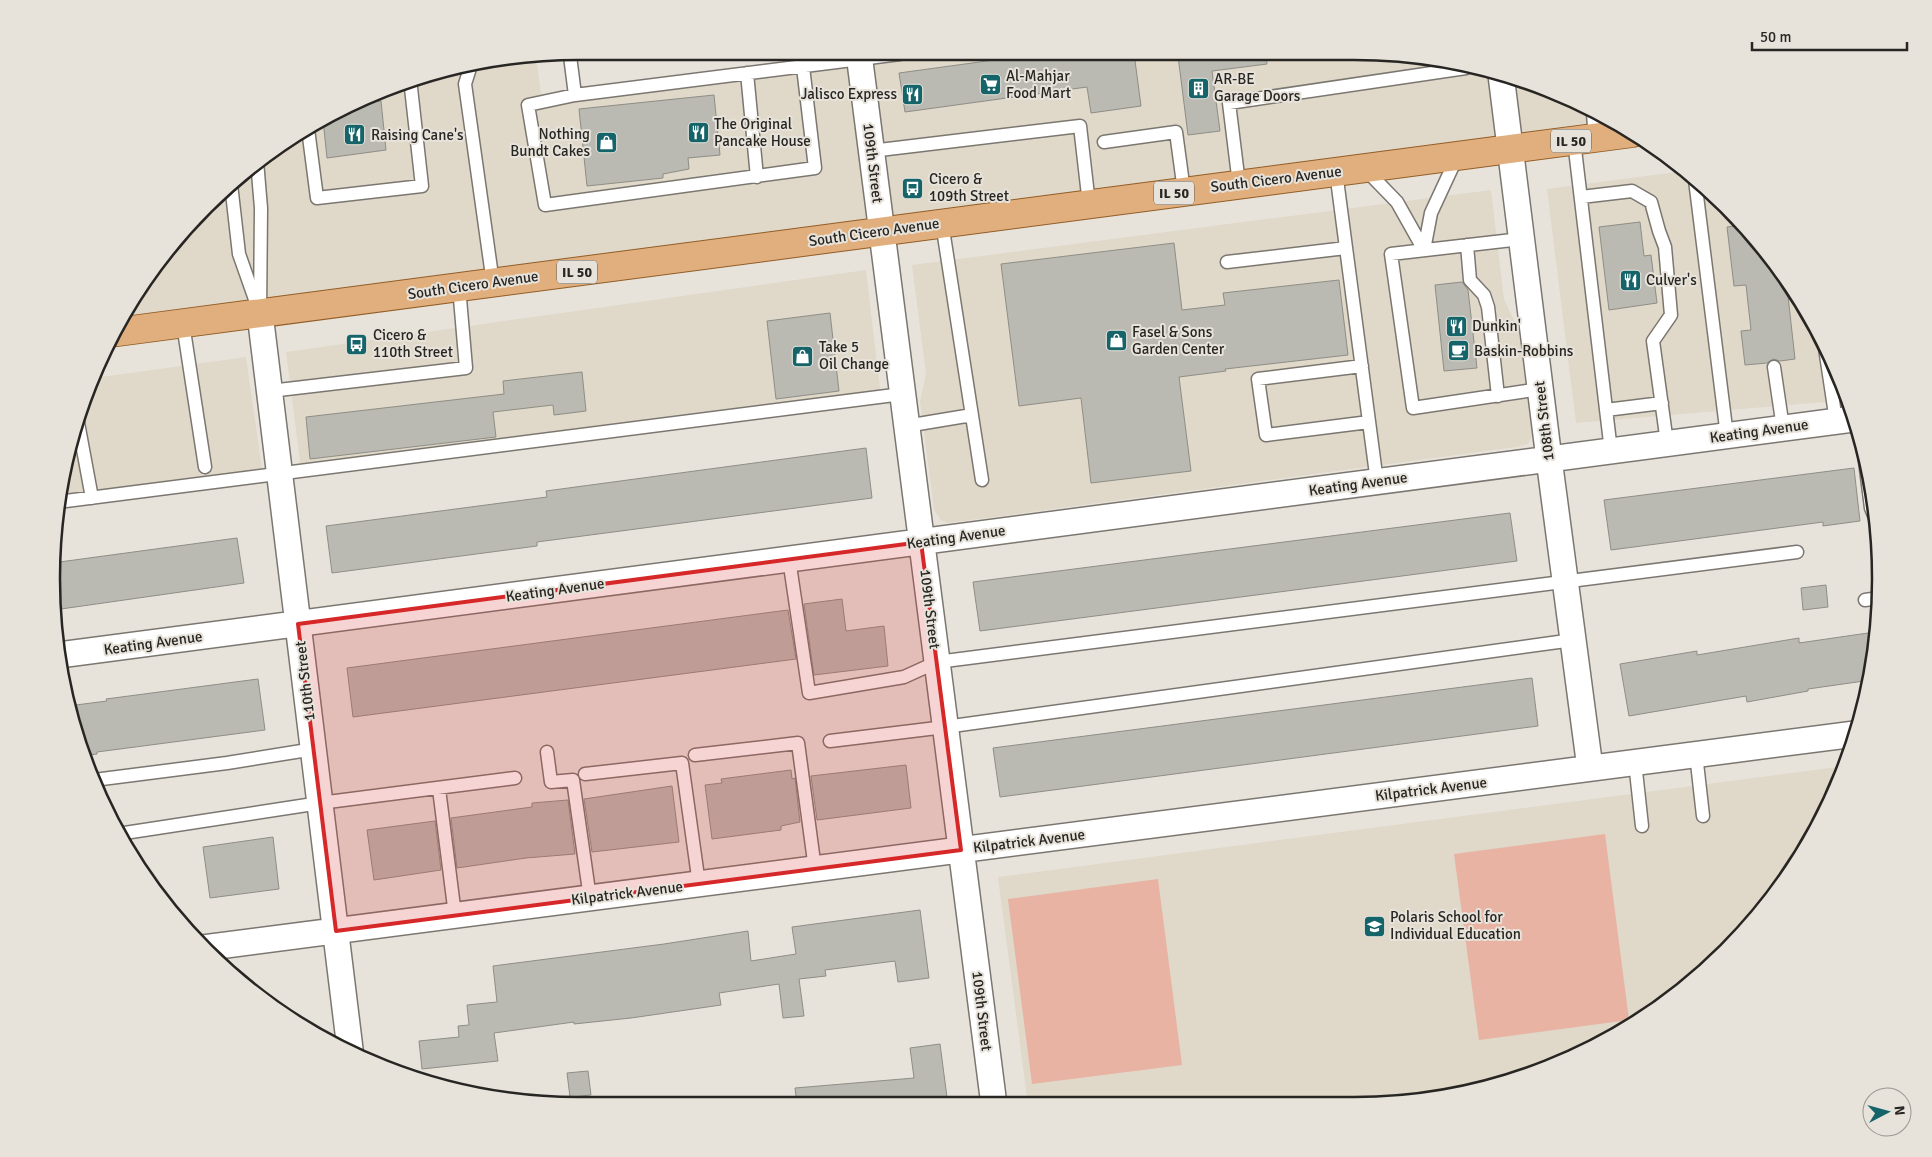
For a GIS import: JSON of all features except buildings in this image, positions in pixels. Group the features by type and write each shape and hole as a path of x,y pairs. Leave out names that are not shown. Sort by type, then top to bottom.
{"main road":[{"name":"South Cicero Avenue","path":"122,331 1510,149 1587,131 1618,132"}],"street":[{"name":"109th Street","path":"860,60 993,1097"},
{"name":"108th Street","path":"1502,82 1590,768"},
{"name":"110th Street","path":"260,314 349,1044"},
{"name":"Keating Avenue","path":"65,654 1845,420"},
{"name":"Kilpatrick Avenue","path":"214,947 1847,735"}],"lane":[{"path":"571,60 575,95"},
{"path":"802,67 815,168 545,205 528,105 575,95 802,67 843,60"},
{"path":"1239,184 1229,103 1454,70"},
{"path":"469,72 465,84 493,282"},
{"path":"747,74 757,177"},
{"path":"309,135 317,198 422,186 411,88"},
{"path":"871,151 1080,126 1089,204"},
{"path":"1587,131 1581,197 1611,451"},
{"path":"1104,142 1176,132 1184,192"},
{"path":"1424,250 1431,212 1458,156"},
{"path":"1364,168 1397,202 1424,250"},
{"path":"258,171 261,208 260,314"},
{"path":"1336,172 1377,482"},
{"path":"1696,190 1727,436"},
{"path":"1581,197 1632,191 1651,202 1665,247 1671,315 1653,341 1668,443"},
{"path":"232,193 240,254 260,314"},
{"path":"942,223 982,480"},
{"path":"1521,239 1391,254 1413,408 1540,389"},
{"path":"1467,246 1470,280 1484,295 1488,307 1498,396"},
{"path":"1227,262 1346,248"},
{"path":"270,391 466,368 459,287"},
{"path":"183,324 205,467"},
{"path":"1362,366 1258,379 1266,435 1369,422"},
{"path":"1774,367 1783,428"},
{"path":"1838,393 1845,420"},
{"path":"66,501 902,394"},
{"path":"1606,410 1662,403"},
{"path":"906,426 972,415"},
{"path":"81,436 92,498"},
{"path":"789,559 809,693 904,677 937,662 1797,552"},
{"path":"1865,600 1871,599"},
{"path":"830,741 945,727 1573,640"},
{"path":"695,755 798,743 815,868"},
{"path":"100,779 227,763 314,748"},
{"path":"546,752 551,782 574,780 590,898"},
{"path":"1696,754 1703,816"},
{"path":"1635,762 1642,826"},
{"path":"585,774 682,763 699,884"},
{"path":"126,833 320,803 515,778"},
{"path":"439,789 456,916"}],"highlighted area":[{"path":"921,542 961,850 336,931 298,624"}],"shaded area":[{"path":"855,60 1354,60 1421,64 1488,78 1552,99 1583,113 1622,134 122,331 147,290 167,263 212,212 263,167 319,129 380,99 412,88 477,70 511,64 537,62 542,102"},
{"path":"1675,172 1720,212 1765,263 1785,290 1819,349 1840,401 1576,423 1547,189"},
{"path":"1491,190 1504,299 1519,331 1532,436 1528,444 948,523 941,520 934,510 920,401 926,374 912,265"},
{"path":"866,270 881,397 299,471 300,462 286,352"},
{"path":"246,357 263,476 66,501 78,444 100,377"},
{"name":"Polaris School for Individual Education","path":"1836,767 1819,808 1803,838 1765,894 1720,945 1669,990 1613,1028 1552,1058 1488,1079 1421,1093 1354,1097 1027,1097 998,877"},
{"path":"1605,834 1629,1018 1625,1021 1479,1040 1454,854"},
{"path":"1158,879 1182,1065 1032,1084 1008,899"}],"place":[{"name":"Al-Mahjar Food Mart","path":"990,85"},
{"name":"AR-BE Garage Doors","path":"1198,88"},
{"name":"Jalisco Express","path":"913,94"},
{"name":"The Original Pancake House","path":"698,133"},
{"name":"Raising Cane's","path":"355,135"},
{"name":"Nothing Bundt Cakes","path":"606,143"},
{"name":"Cicero & 109th Street","path":"913,188"},
{"name":"Culver's","path":"1630,280"},
{"name":"Dunkin'","path":"1456,326"},
{"name":"Fasel & Sons Garden Center","path":"1116,341"},
{"name":"Cicero & 110th Street","path":"357,344"},
{"name":"Baskin-Robbins","path":"1458,351"},
{"name":"Take 5 Oil Change","path":"803,356"},
{"name":"Polaris School for Individual Education","path":"1374,926"}]}
